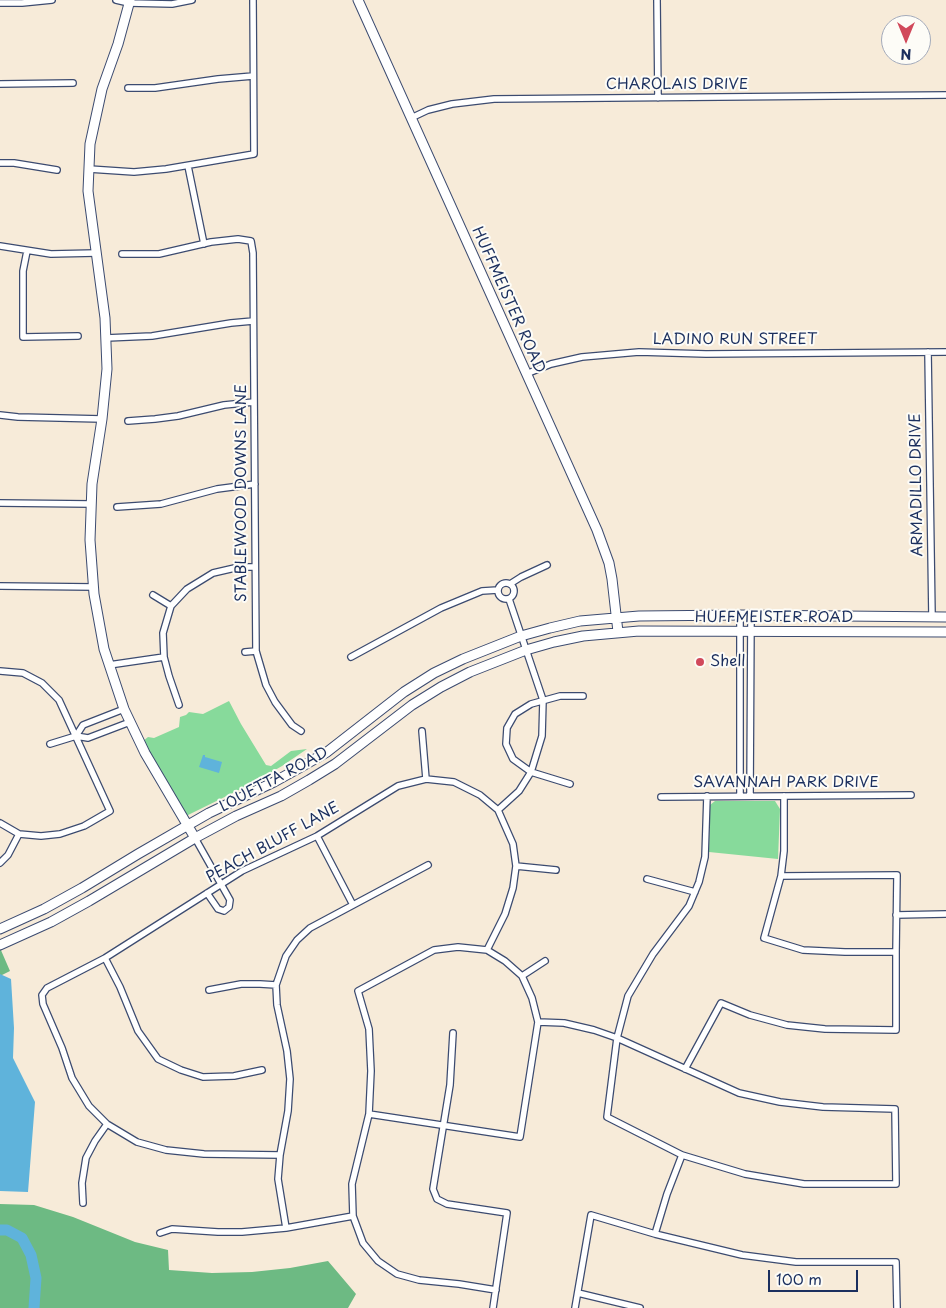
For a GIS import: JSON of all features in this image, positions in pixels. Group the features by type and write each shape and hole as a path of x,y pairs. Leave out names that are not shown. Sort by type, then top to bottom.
{"main road":[{"name":"HUFFMEISTER ROAD","path":"358,0 605,550 612,579 618,632 946,632"},
{"path":"129,2 118,44 102,89 90,144 88,191 105,318 107,369 102,419 92,484 90,540 94,587 104,649 124,709 145,753 195,838"},
{"name":"HUFFMEISTER ROAD","path":"616,617 740,615 946,617"},
{"name":"LOUETTA ROAD","path":"0,929 44,909 82,888 187,824 302,767 327,752 404,692 434,673 492,646 522,636 580,621 616,617"},
{"name":"LOUETTA ROAD","path":"0,945 51,922 195,838 236,816 281,796 309,780 335,764 412,705 470,672 526,650 558,641 618,632"},
{"path":"404,692 412,705"},
{"path":"302,767 309,780"}],"street":[{"path":"0,3 52,0"},
{"path":"116,0 172,4 192,0"},
{"path":"89,169 134,172 188,166 254,154 253,0"},
{"path":"657,0 658,98"},
{"path":"128,88 155,88 253,76"},
{"path":"0,84 73,83"},
{"name":"CHAROLAIS DRIVE","path":"411,118 428,110 479,100 946,95"},
{"path":"0,163 14,163 57,170"},
{"path":"122,254 160,254 204,244 188,166"},
{"name":"STABLEWOOD DOWNS LANE","path":"204,244 238,239 250,241 253,253 256,651 266,685 275,702 292,725 300,732"},
{"path":"0,246 51,254 96,252"},
{"path":"27,251 23,271 23,338 78,336"},
{"path":"106,338 152,336 253,321"},
{"name":"LADINO RUN STREET","path":"526,374 551,364 582,358 639,352 706,354 946,352"},
{"name":"ARMADILLO DRIVE","path":"928,352 932,617"},
{"path":"128,421 162,418 224,405 254,402"},
{"path":"0,416 102,419"},
{"path":"117,507 161,504 217,489 255,484"},
{"path":"0,503 91,504"},
{"path":"510,584 514,588 512,598 502,599 498,594 500,585 510,584 520,577 547,565"},
{"path":"179,704 164,657 163,633 171,606 187,589 213,573 239,567 256,567"},
{"path":"0,586 94,587"},
{"path":"351,657 441,608 482,591 498,590"},
{"path":"154,595 171,606"},
{"path":"487,950 505,914 513,888 516,866 513,844 498,810 519,791 531,772 542,736 543,700 509,599"},
{"path":"740,615 740,796"},
{"path":"750,796 751,615"},
{"path":"245,652 256,651"},
{"path":"109,666 164,657"},
{"path":"0,671 23,673 42,683 59,700 110,812 84,826 60,834 41,836 20,834 0,823"},
{"path":"570,784 531,772 513,760 506,744 507,728 515,714 530,704 560,696 583,696"},
{"path":"76,736 83,725 124,709"},
{"path":"740,711 750,711"},
{"path":"50,744 76,736 88,738 130,722"},
{"path":"422,731 426,779"},
{"name":"PEACH BLUFF LANE","path":"107,1124 88,1106 72,1078 62,1048 43,1004 42,995 47,988 105,958 242,871 317,836 398,786 426,779 454,782 480,795 498,810"},
{"name":"SAVANNAH PARK DRIVE","path":"662,797 911,795"},
{"path":"538,1022 564,1023 617,1038 739,1093 780,1102 823,1107 895,1109 896,1184 804,1184 745,1174 682,1155 607,1117 617,1038 628,996 653,954 689,906 699,882 705,857 707,796"},
{"path":"784,796 782,876 764,938 803,950 896,952"},
{"path":"0,863 8,855 20,834"},
{"path":"317,836 352,905"},
{"path":"195,838 230,900 229,907 224,911 218,909 207,893"},
{"path":"286,1228 278,1179 280,1155 288,1111 290,1079 287,1051 277,1005 276,986 286,956 310,928 428,865"},
{"path":"516,866 556,870"},
{"path":"685,1069 721,1003 750,1015 787,1025 825,1029 896,1030 897,875 782,876"},
{"path":"647,879 694,892"},
{"path":"896,915 946,914"},
{"path":"368,1114 520,1137 538,1022 532,998 522,976 505,961 487,950 458,946 434,950 358,991 368,1029 371,1071 368,1114 352,1184 353,1216 364,1243 378,1261 397,1274 419,1280 496,1290"},
{"path":"105,958 120,987 138,1031 158,1059 181,1070 204,1077 234,1076 262,1070"},
{"path":"522,976 545,961"},
{"path":"209,990 241,984 276,986"},
{"path":"453,1034 450,1084 433,1189 437,1199 447,1204 507,1213 493,1308"},
{"path":"83,1203 82,1183 86,1158 107,1124 137,1142 166,1150 204,1154 280,1155"},
{"path":"655,1234 667,1194 682,1155"},
{"path":"575,1308 591,1215 655,1234 742,1255 796,1262 896,1262 897,1308"},
{"path":"160,1233 172,1229 242,1232 286,1228 353,1216"},
{"path":"578,1294 640,1308"}],"green space":[{"path":"229,701 266,765 271,766 291,751 307,749 249,785 186,816 142,742 148,737 154,738 179,727 180,717 189,712 203,714"},
{"path":"715,801 775,801 780,809 778,859 709,852 710,805"},
{"path":"0,948 10,971 0,976"},
{"path":"0,1204 34,1205 73,1217 135,1242 168,1250 169,1270 212,1273 252,1272 328,1261 356,1294 348,1308 0,1308"}],"water":[{"path":"203,755 222,762 219,773 199,767"},
{"path":"0,974 11,979 14,1028 13,1058 35,1102 28,1192 0,1191"}],"waterway":[{"path":"0,1230 7,1230 22,1238 31,1255 36,1278 34,1308"}],"place":[{"name":"Shell","path":"700,662"}]}
